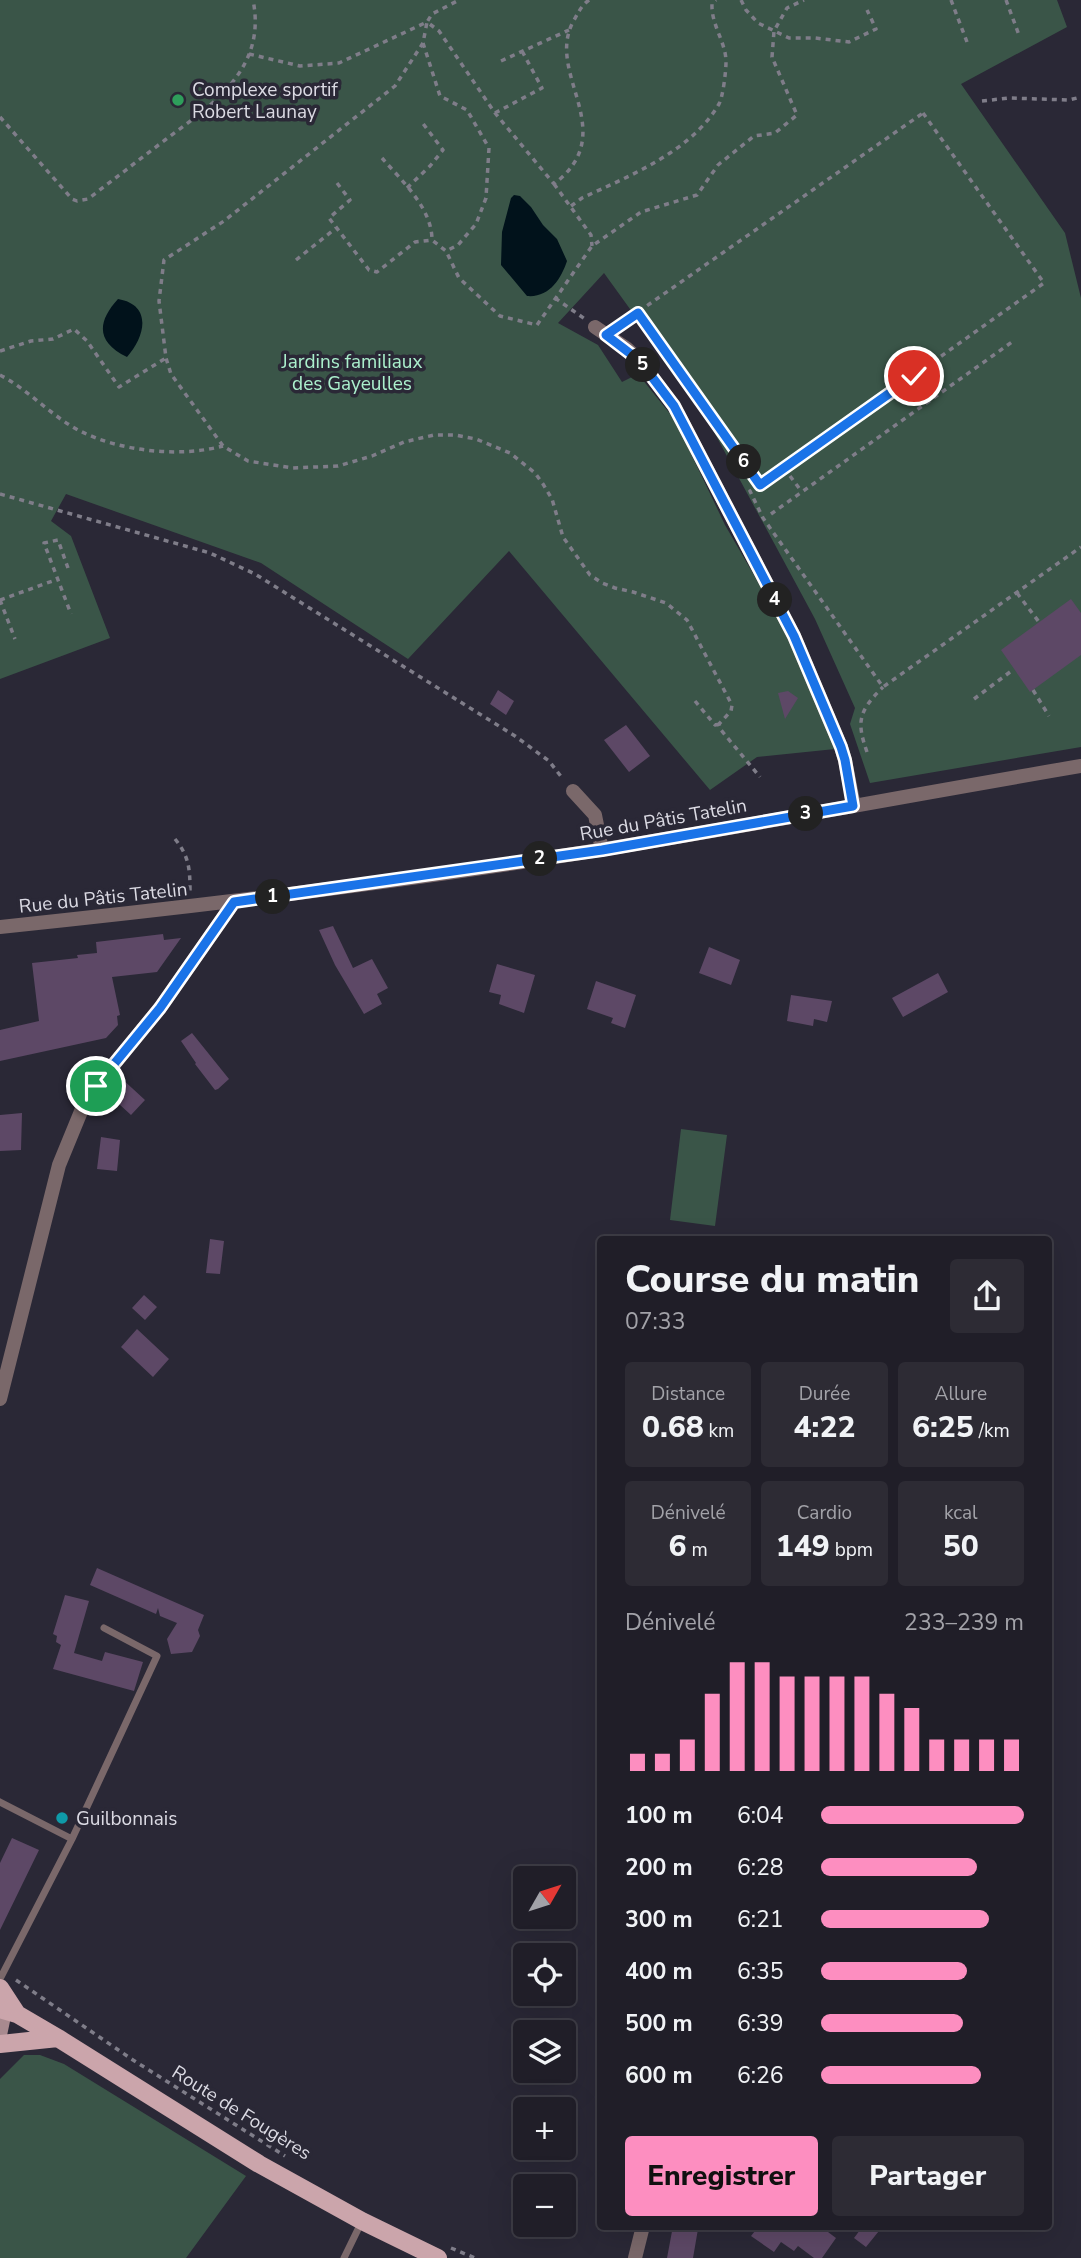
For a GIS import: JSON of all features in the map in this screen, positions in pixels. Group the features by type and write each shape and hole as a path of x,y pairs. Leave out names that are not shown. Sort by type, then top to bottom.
{"main road":[{"path":"0,2035 7,2011 1,1982"},
{"path":"7,2011 58,2038 259,2164 362,2221 444,2253"},
{"path":"0,2044 58,2038"}],"street":[{"path":"601,331 640,361 674,406 794,636 841,747 853,806"},
{"name":"Rue du Pâtis Tatelin","path":"0,927 234,902 602,850 1081,765"},
{"path":"573,791 594,815 602,850"},
{"path":"0,1399 59,1165 82,1109 96,1086 160,1008 234,902"},
{"path":"635,2258 642,2230"}],"lane":[{"path":"1,1982 72,1839 157,1656 104,1628"},
{"path":"0,1802 72,1839"},
{"path":"344,2258 362,2221"}],"path":[{"path":"0,117 72,199 83,201 213,104 233,84 249,54 256,20 253,0"},
{"path":"446,251 458,246 477,224 486,198 489,148 467,110 440,96 424,44 427,22 432,14 459,0"},
{"path":"554,184 569,172 584,133 566,50 569,30 582,5 589,0"},
{"path":"571,205 653,166 698,129 720,103 726,60 711,15 712,4 716,0"},
{"path":"741,0 758,23 789,38 849,42 876,29 867,10"},
{"path":"337,183 350,200 328,218 369,270 377,272 415,242 432,240 446,251 459,278 500,316 537,325 592,246 641,212 697,195 718,165 754,136 775,133 797,114 772,57 774,31 787,8 804,0"},
{"path":"951,0 967,42"},
{"path":"1006,0 1019,35"},
{"path":"249,54 300,66 339,63 427,22"},
{"path":"427,22 439,31 495,113 571,205 591,235 592,246"},
{"path":"501,61 569,30"},
{"path":"424,44 396,86 224,221 164,260 159,301 166,358 171,374 223,446 248,461 293,468 338,466 372,456 404,442 434,435 475,439 510,453 536,473 552,499 563,537 590,575 614,588 666,603 687,620 732,705 731,711 719,724"},
{"path":"495,113 542,88 522,51"},
{"path":"982,101 1009,97 1069,100 1081,97"},
{"path":"555,298 601,331 638,313 923,113 1044,284 750,491 763,518 883,687"},
{"path":"407,188 443,149 421,121"},
{"path":"382,158 428,216 432,240"},
{"path":"296,260 336,228"},
{"path":"638,313 760,485"},
{"path":"0,351 32,341 53,339 74,329 87,341 119,387 166,358"},
{"path":"771,514 1012,342"},
{"path":"0,375 80,431 107,440 157,451 181,452 223,446"},
{"path":"784,468 802,492"},
{"path":"0,494 210,553 255,574 515,736 549,761 573,791"},
{"path":"68,568 58,540 44,543 71,614"},
{"path":"867,752 860,732 860,721 871,699 883,687 1081,547"},
{"path":"15,639 1,602 58,579"},
{"path":"1017,593 1039,622"},
{"path":"974,699 1014,669"},
{"path":"1032,690 1049,716"},
{"path":"695,701 715,725 719,724 760,778"},
{"path":"175,839 188,857 190,907"},
{"name":"Route de Fougères","path":"1,1982 134,2060 290,2160"},
{"path":"444,2253 475,2258"}],"green space":[{"name":"Jardins familiaux des Gayeulles","path":"0,0 1057,0 1067,27 961,84 1065,233 1081,298 1081,747 870,783 850,724 855,708 815,619 700,406 604,273 558,323 598,345 622,382 638,374 675,420 725,525 785,629 835,749 757,757 710,790 509,551 408,659 261,563 66,494 51,521 71,536 110,638 0,679"},
{"path":"681,1129 727,1135 715,1226 670,1220"},
{"path":"24,2055 40,2055 64,2064 246,2176 186,2258 0,2258 0,2079"}],"water":[{"path":"514,195 520,196 531,207 557,239 567,261 553,286 535,296 527,296 501,265 502,232"},
{"path":"118,299 129,302 141,315 138,340 127,357 110,345 103,331 106,316"}],"building":[{"path":"1071,599 1081,613 1081,655 1030,692 1001,650"},
{"path":"498,690 514,701 506,715 490,704"},
{"path":"788,691 798,698 785,719 778,693"},
{"path":"626,725 650,756 629,772 604,740"},
{"path":"333,926 353,968 372,959 388,988 377,994 382,1004 364,1014 335,965 319,930"},
{"path":"163,934 164,940 181,938 157,972 112,977 120,1015 117,1016 118,1025 106,1038 0,1061 0,1030 39,1021 32,963 97,953 96,942"},
{"path":"709,947 740,960 731,985 699,973"},
{"path":"497,964 535,975 524,1013 499,1004 501,995 489,992"},
{"path":"938,973 948,992 903,1017 892,998"},
{"path":"596,981 636,995 625,1028 611,1023 613,1018 587,1009"},
{"path":"791,995 832,1001 827,1022 814,1019 813,1026 787,1021"},
{"path":"192,1033 229,1079 218,1089 215,1090 181,1041"},
{"path":"120,1077 145,1100 131,1115 107,1093"},
{"path":"22,1113 21,1150 0,1151 0,1115"},
{"path":"101,1137 120,1140 117,1171 97,1169"},
{"path":"210,1239 224,1241 220,1274 206,1273"},
{"path":"144,1295 157,1307 145,1320 132,1308"},
{"path":"137,1329 169,1359 153,1377 121,1347"},
{"path":"97,1568 204,1615 198,1630 200,1636 192,1652 171,1654 167,1639 177,1623 160,1616 158,1608 156,1614 90,1585"},
{"path":"65,1595 89,1601 74,1653 102,1661 105,1652 143,1662 134,1691 53,1669 61,1645 56,1642 57,1636 53,1634"},
{"path":"12,1838 39,1850 0,1930 0,1863"},
{"path":"672,2230 698,2230 693,2258 667,2258"},
{"path":"756,2230 825,2230 836,2238 822,2258 814,2258 798,2246 794,2251 781,2242 774,2252 751,2236"},
{"path":"860,2230 880,2230 866,2247 854,2238"}],"place":[{"name":"Complexe sportif Robert Launay","path":"178,100"},
{"name":"Guilbonnais","path":"62,1818"}],"route":[{"path":"96,1086 160,1008 234,902 602,850 853,806 841,747 794,636 674,406 640,361 606,335 638,313 760,485 914,376"}]}
